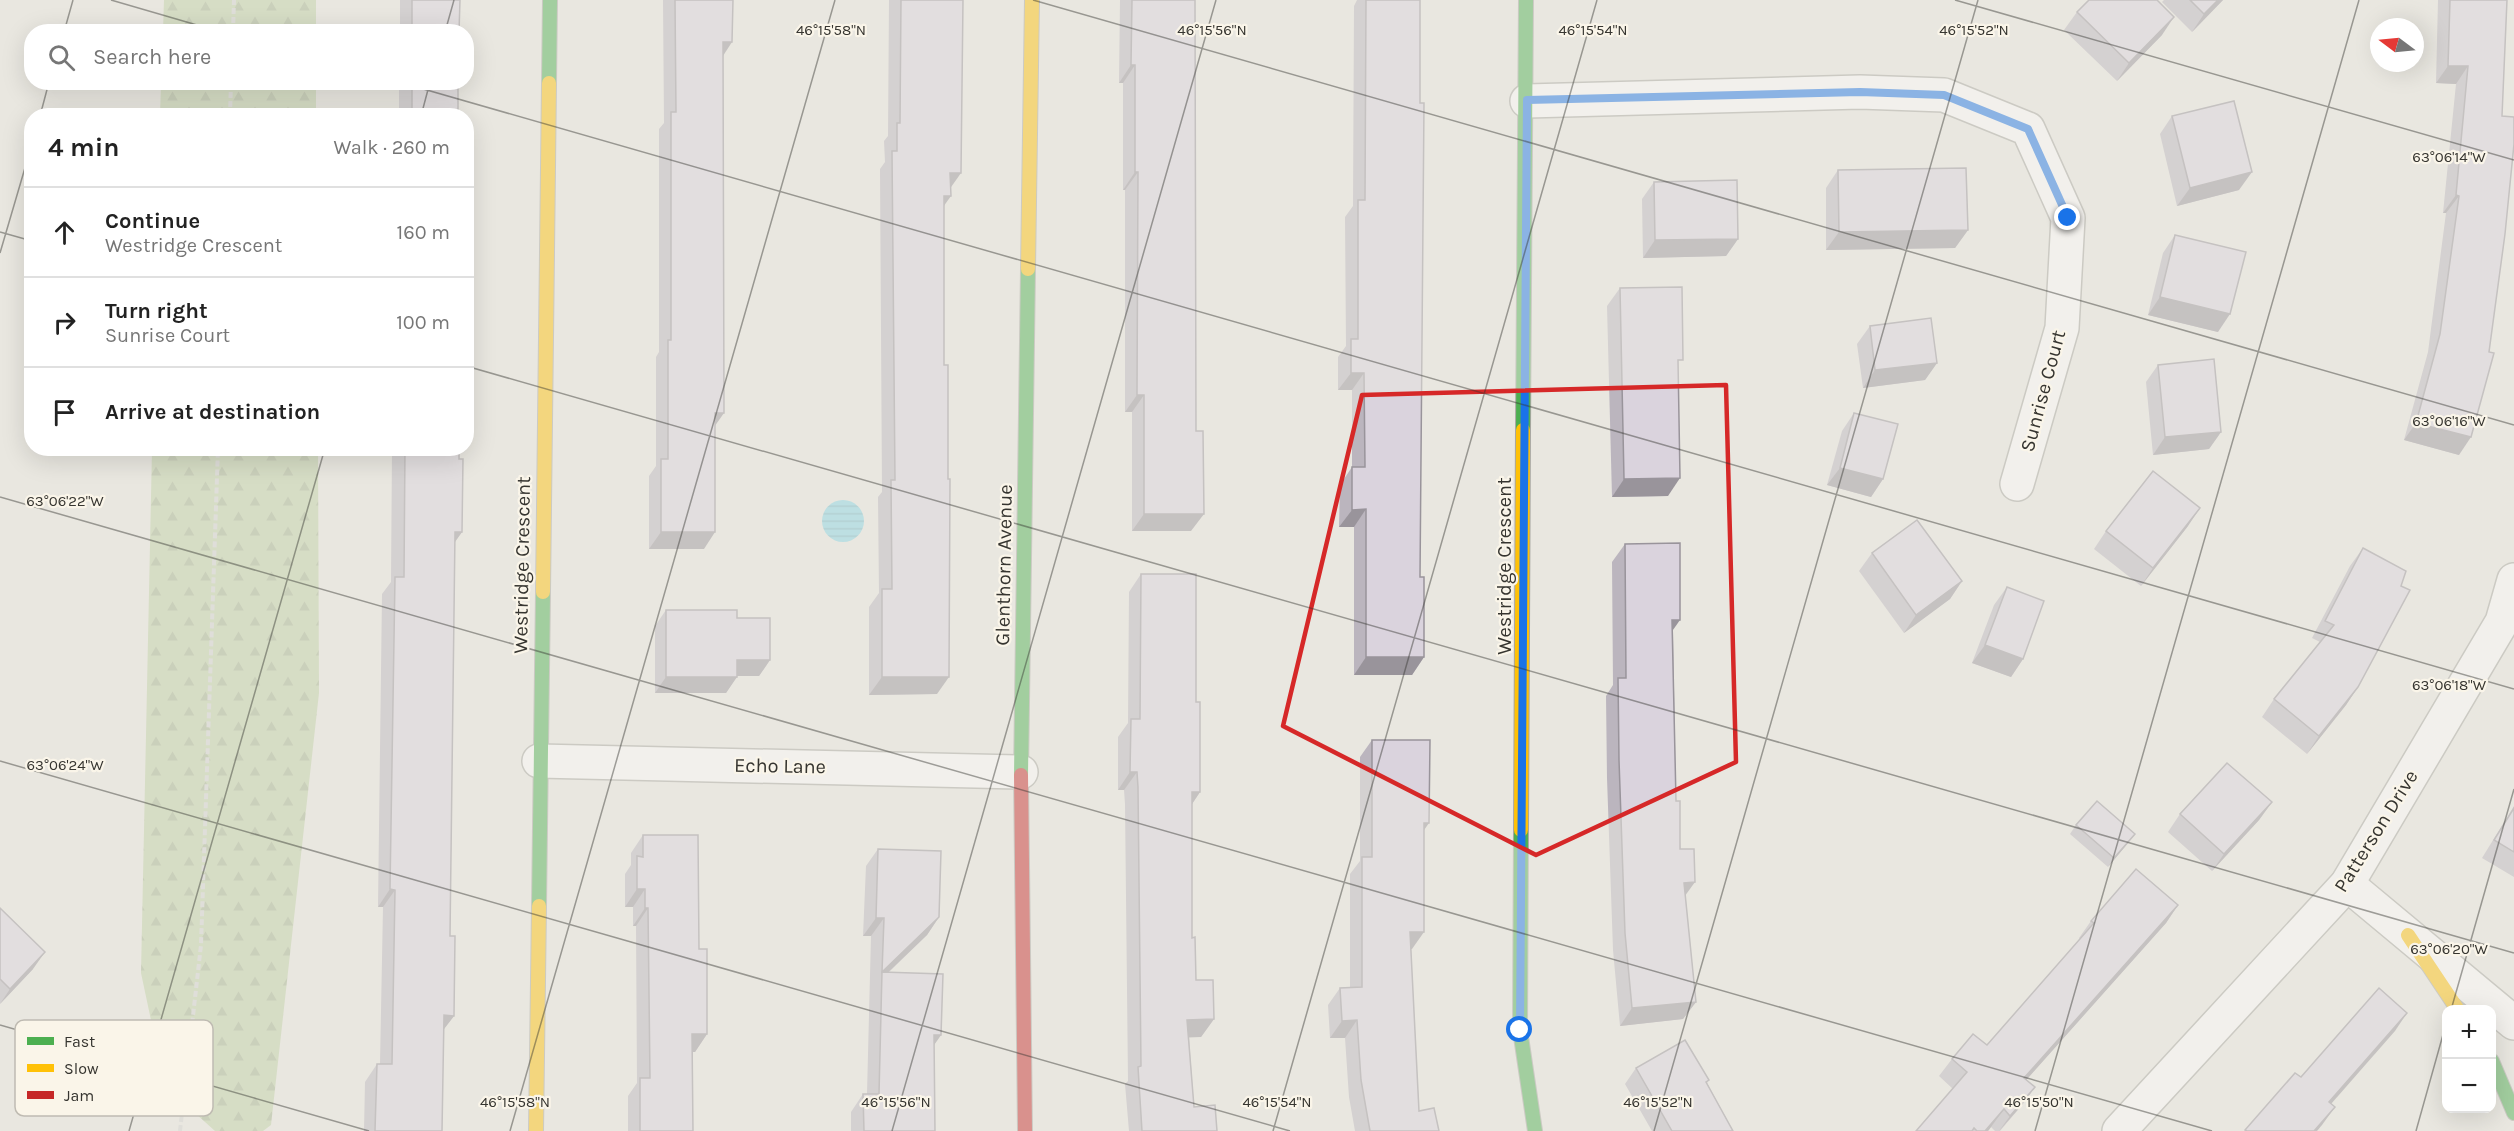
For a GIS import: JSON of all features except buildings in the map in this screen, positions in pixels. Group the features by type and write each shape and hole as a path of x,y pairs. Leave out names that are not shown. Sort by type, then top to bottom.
{"main road":[{"name":"Westridge Crescent","path":"536,1131 550,0"},
{"name":"Glenthorn Avenue","path":"1025,1131 1021,772 1032,0"},
{"name":"Westridge Crescent","path":"1526,0 1520,1030 1535,1131"},
{"path":"2408,934 2455,1005"},
{"path":"2496,1070 2514,1113"}],"street":[{"name":"Sunrise Court","path":"1527,100 1860,92 1944,95 2028,129 2068,218 2062,328 2017,484"},
{"name":"Patterson Drive","path":"2119,1131 2347,884 2502,622 2514,580"},
{"name":"Echo Lane","path":"539,761 1021,772"},
{"path":"2347,884 2514,1023"}],"path":[{"path":"232,24 234,0"},
{"path":"230,108 231,90"},
{"path":"193,1020 201,945 218,456"},
{"path":"180,1131 182,1116"}],"highlighted area":[{"path":"1726,385 1736,762 1536,855 1283,726 1362,395"}],"green space":[{"path":"164,0 316,0 316,24 163,24"},
{"path":"161,90 316,90 316,108 160,108"},
{"path":"152,456 318,456 319,693 271,1125 263,1131 215,1131 198,1116 213,1116 213,1020 151,1020 141,973"}],"water":[{"path":"843,500 858,506 864,521 858,536 843,542 828,536 822,521 828,506"}],"traffic: fast":[{"path":"549,83 550,0"},
{"path":"1523,430 1526,0"},
{"path":"1021,775 1028,269"},
{"path":"539,906 543,592"},
{"path":"1521,830 1520,1030 1535,1131"},
{"path":"2496,1070 2514,1113"}],"traffic: slow":[{"path":"1028,269 1032,0"},
{"path":"543,592 549,83"},
{"path":"1521,830 1523,430"},
{"path":"536,1131 539,906"},
{"path":"2408,935 2455,1005"}],"traffic: jam":[{"path":"1021,775 1025,1131"}],"route":[{"path":"1520,1030 1527,100 1860,92 1944,95 2028,129 2068,218"}]}
